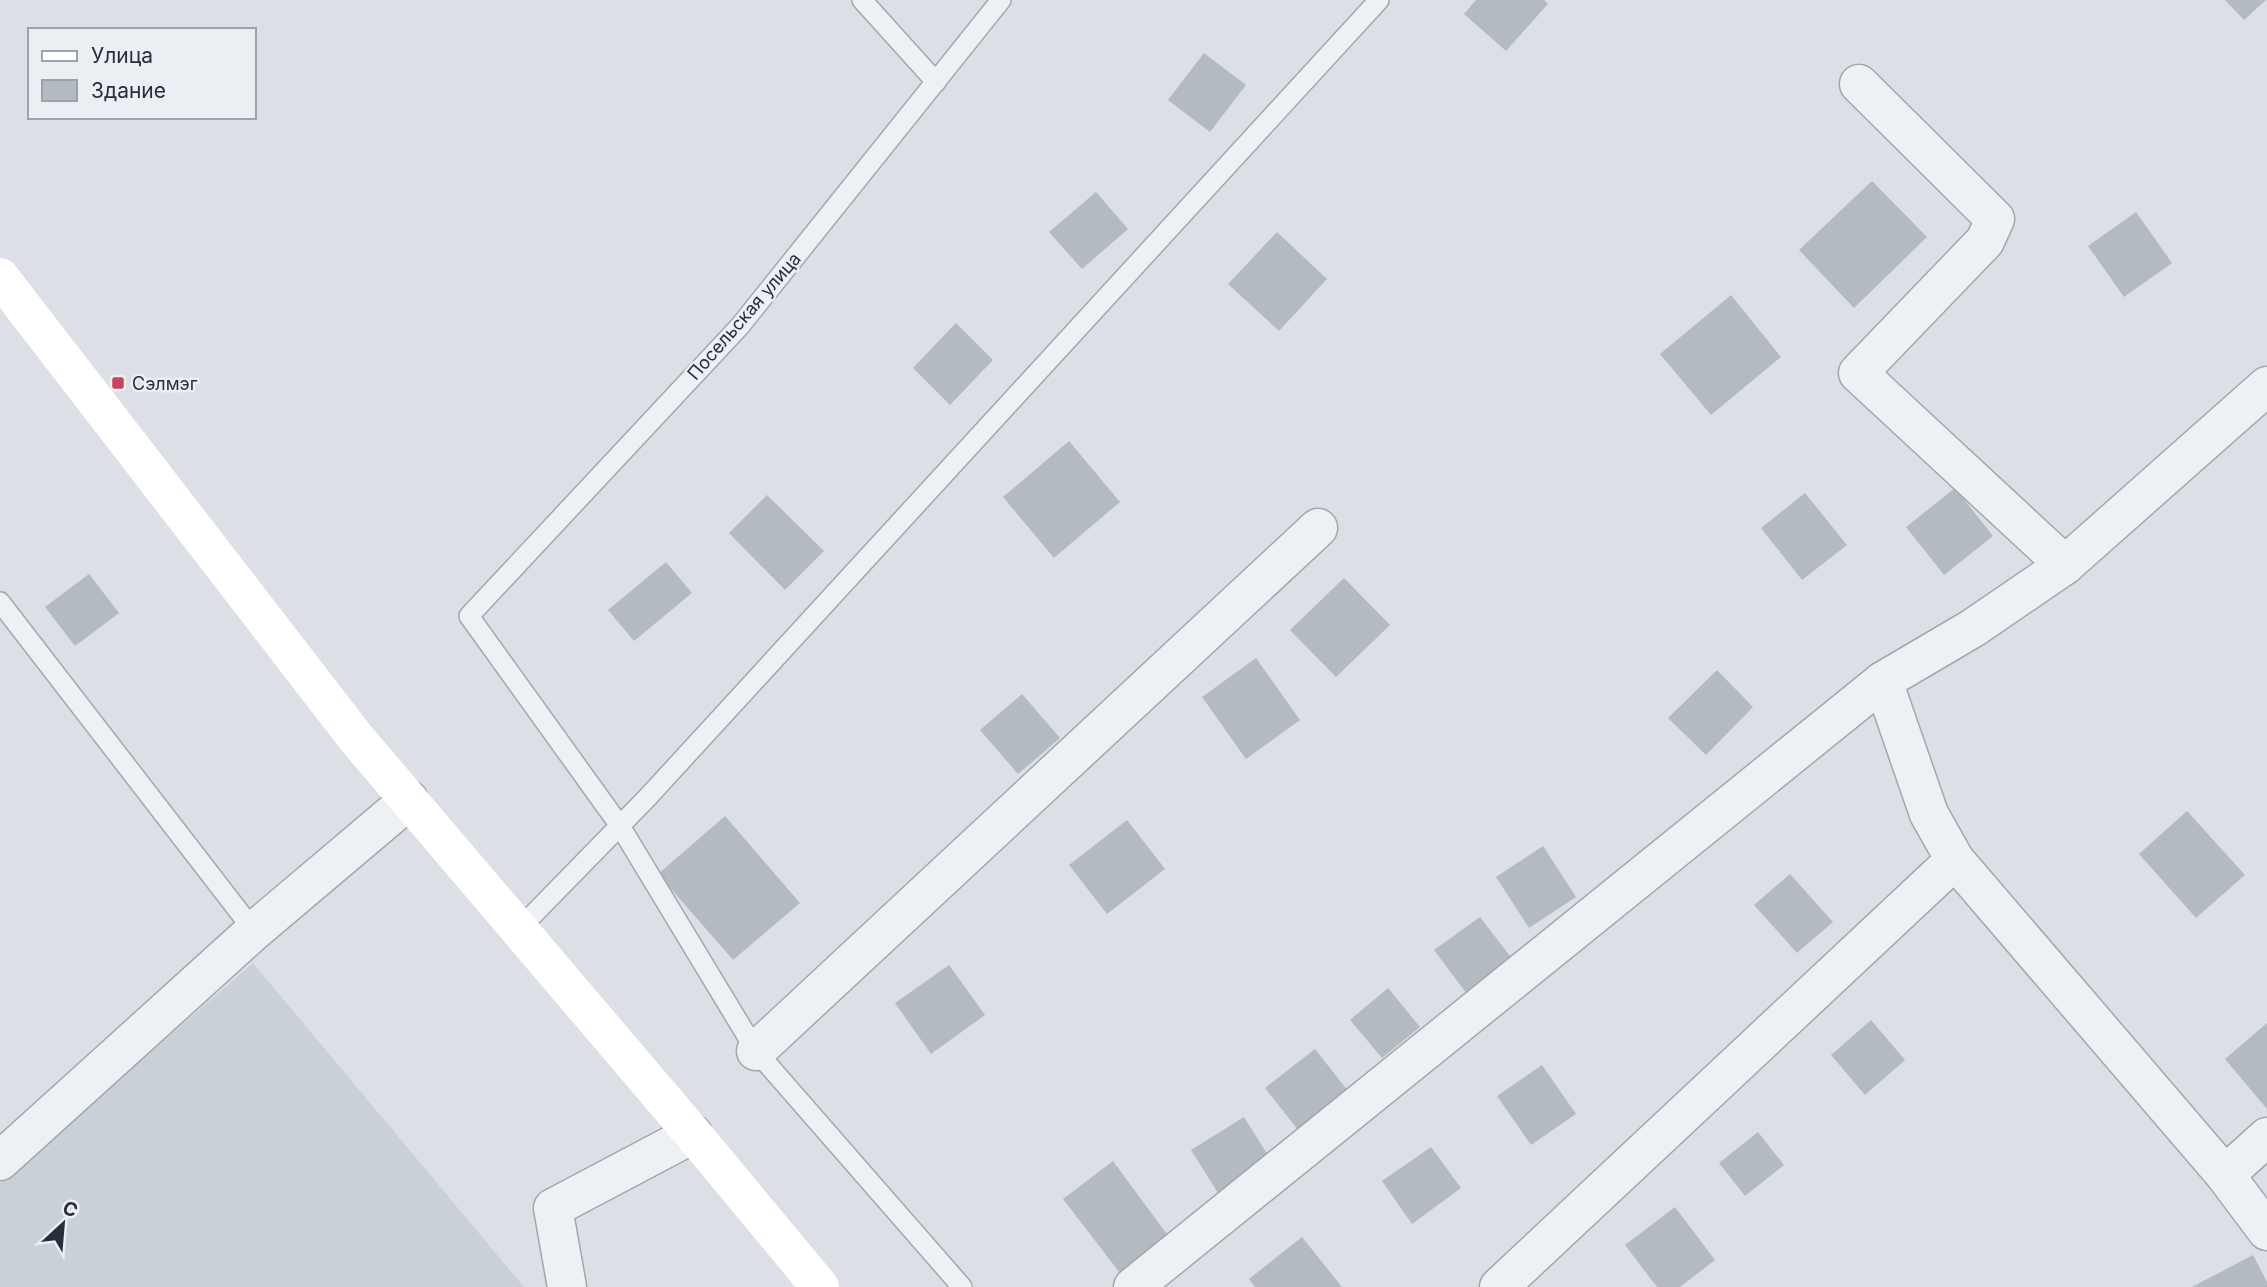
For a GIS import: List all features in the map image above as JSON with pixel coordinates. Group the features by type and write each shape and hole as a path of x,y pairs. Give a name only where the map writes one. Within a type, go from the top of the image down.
{"main road":[{"path":"0,277 356,738 820,1287"}],"street":[{"path":"1859,84 1996,219 1985,241 1858,373 2065,565"},
{"path":"1133,1287 1883,681 1973,628 2065,565 2267,386"},
{"path":"756,1051 1318,528"},
{"path":"1883,681 1929,814 1955,860 2225,1175 2267,1231"},
{"path":"0,1161 254,931 409,800"},
{"path":"1499,1287 1955,860"},
{"path":"567,1287 553,1208 693,1134"},
{"path":"2225,1175 2267,1137"}],"lane":[{"path":"862,0 936,82"},
{"name":"Посельская улица","path":"620,826 469,616 740,326 1001,0"},
{"path":"518,930 620,826 1379,0"},
{"path":"0,602 254,931"},
{"path":"620,826 756,1051 962,1287"}],"shaded area":[{"path":"253,963 524,1287 0,1287 0,1183"}],"building":[{"path":"1476,0 1544,0 1548,4 1506,51 1464,14"},
{"path":"2225,0 2266,0 2244,20"},
{"path":"1204,53 1246,85 1210,132 1168,100"},
{"path":"1872,181 1927,237 1854,308 1799,250"},
{"path":"1096,192 1128,229 1082,269 1049,232"},
{"path":"2136,212 2172,263 2124,297 2088,246"},
{"path":"1277,232 1327,279 1279,331 1228,284"},
{"path":"1731,295 1781,357 1711,415 1660,354"},
{"path":"956,323 993,360 950,405 913,368"},
{"path":"1069,441 1120,502 1054,558 1003,497"},
{"path":"1955,488 1993,536 1944,575 1906,527"},
{"path":"1805,493 1847,545 1802,580 1761,528"},
{"path":"767,495 824,551 785,590 729,533"},
{"path":"666,562 692,593 634,641 608,610"},
{"path":"89,574 119,613 75,646 45,607"},
{"path":"1344,578 1390,625 1336,677 1290,630"},
{"path":"1256,658 1300,720 1246,759 1202,697"},
{"path":"1717,670 1753,707 1706,755 1668,718"},
{"path":"1022,694 1060,738 1018,774 980,730"},
{"path":"2187,811 2245,875 2196,918 2139,854"},
{"path":"725,816 800,903 733,960 658,874"},
{"path":"1127,820 1165,869 1107,914 1069,865"},
{"path":"1543,846 1576,897 1529,928 1496,877"},
{"path":"1790,874 1833,922 1797,953 1754,905"},
{"path":"1480,917 1513,960 1467,994 1434,950"},
{"path":"949,965 985,1015 931,1054 895,1003"},
{"path":"1388,988 1420,1027 1382,1058 1350,1020"},
{"path":"1871,1020 1905,1060 1865,1095 1831,1055"},
{"path":"2267,1023 2267,1109 2225,1059"},
{"path":"1315,1049 1352,1096 1302,1135 1265,1088"},
{"path":"1542,1065 1576,1114 1531,1145 1497,1096"},
{"path":"1244,1117 1271,1160 1218,1193 1191,1150"},
{"path":"1758,1132 1784,1165 1745,1196 1719,1163"},
{"path":"1431,1147 1461,1188 1412,1224 1382,1181"},
{"path":"1113,1161 1169,1237 1120,1273 1063,1199"},
{"path":"1675,1207 1715,1260 1680,1287 1657,1287 1625,1245"},
{"path":"1302,1237 1342,1287 1255,1287 1249,1279"},
{"path":"2253,1255 2267,1287 2192,1287"}],"place":[{"name":"Сэлмэг","path":"118,383"}]}
